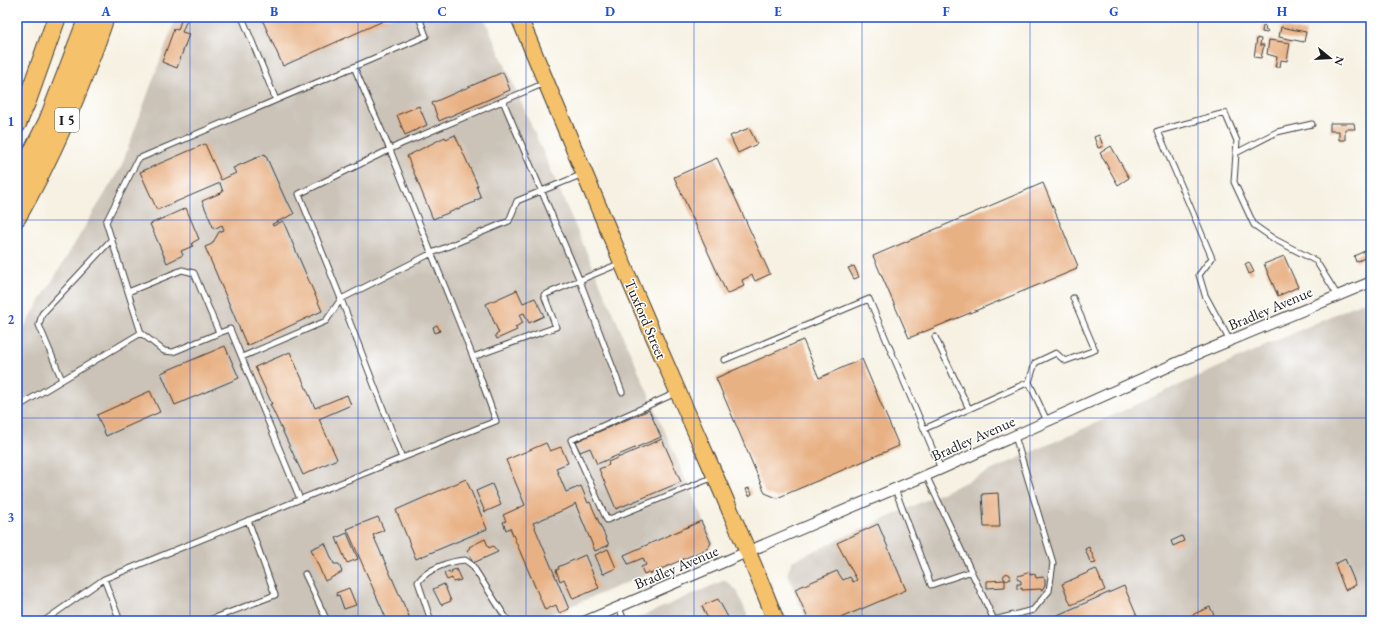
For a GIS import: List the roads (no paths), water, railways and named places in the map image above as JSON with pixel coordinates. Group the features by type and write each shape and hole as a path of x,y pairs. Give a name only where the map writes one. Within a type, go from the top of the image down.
{"highway":[{"path":"17,124 57,17"},
{"path":"17,164 58,70 78,17"},
{"path":"17,183 48,121 88,17"},
{"name":"I 5","path":"17,217 63,130 86,75 105,17"}],"main road":[{"name":"Tuxford Street","path":"519,17 678,393 714,476 750,552 776,621"}],"street":[{"name":"Bradley Avenue","path":"586,621 941,469 1230,341 1371,282"}],"lane":[{"path":"242,17 276,100"},
{"path":"300,499 230,329 173,352 164,352 141,333 106,222 138,159 426,36 419,17"},
{"path":"44,621 104,579 496,421 432,253 354,67"},
{"path":"402,458 299,194 390,150 546,82"},
{"path":"503,101 580,281 622,392"},
{"path":"1230,341 1205,295 1199,275 1212,258 1158,131 1225,114 1237,141 1234,182 1254,225 1274,239 1316,261 1338,296"},
{"path":"1236,153 1277,132 1312,124"},
{"path":"242,357 326,321 341,299 432,253 509,221 517,201 584,173"},
{"path":"62,380 39,325 42,314 112,240"},
{"path":"473,358 556,327 544,295 622,263"},
{"path":"128,292 182,270 194,273 220,333"},
{"path":"1047,421 1029,382 1035,363 1056,353 1065,362 1095,350 1073,298"},
{"path":"724,360 869,299 941,469"},
{"path":"17,407 141,333"},
{"path":"935,337 969,409"},
{"path":"924,429 1029,382"},
{"path":"678,393 571,440 607,520 714,476"},
{"path":"926,475 994,620 1033,610 1049,591 1053,563 1015,436"},
{"path":"895,489 931,585 972,571"},
{"path":"207,621 275,595 248,520"},
{"path":"431,621 418,582 422,576 453,561 465,560 472,565 508,621"},
{"path":"306,574 327,621"},
{"path":"104,579 120,621"},
{"path":"619,607 624,621"}]}
